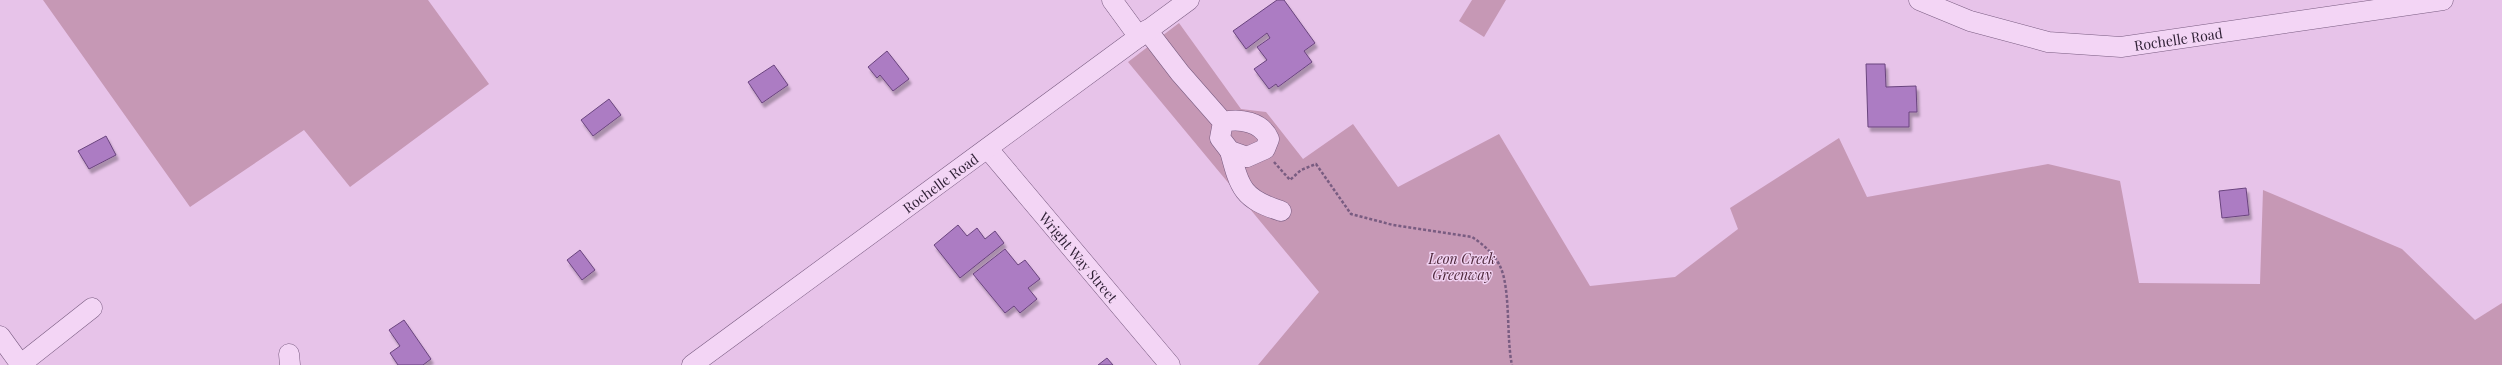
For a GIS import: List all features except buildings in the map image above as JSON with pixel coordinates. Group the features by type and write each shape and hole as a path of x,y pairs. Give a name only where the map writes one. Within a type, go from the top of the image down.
{"street":[{"path":"1112,0 1223,122"},
{"name":"Rochelle Road","path":"692,365 1189,0"},
{"name":"Rochelle Road","path":"1919,0 1970,21 2048,42 2121,47 2443,0"},
{"path":"1223,122 1234,119 1249,122 1265,130 1269,139 1265,149 1246,158 1230,152"},
{"path":"1223,122 1220,138 1230,152 1238,184 1248,195 1267,206 1282,211"},
{"name":"Wright Way Street","path":"988,149 1170,365"},
{"path":"0,336 21,365 92,308"}],"path":[{"path":"1290,180 1302,170 1316,164 1351,214 1393,225 1472,237 1483,244 1500,267 1505,288 1512,365"}],"green space":[{"path":"43,0 428,0 489,84 350,187 304,130 190,207"},
{"path":"1472,0 1506,0 1484,37 1459,21"},
{"name":"Leon Creek Greenway","path":"1179,23 1241,109 1266,112 1303,159 1353,124 1398,187 1499,134 1590,286 1675,277 1738,229 1730,208 1839,138 1867,197 2048,164 2120,181 2139,283 2260,284 2263,190 2402,249 2475,320 2502,303 2502,365 1258,365 1319,292 1128,62"}]}
